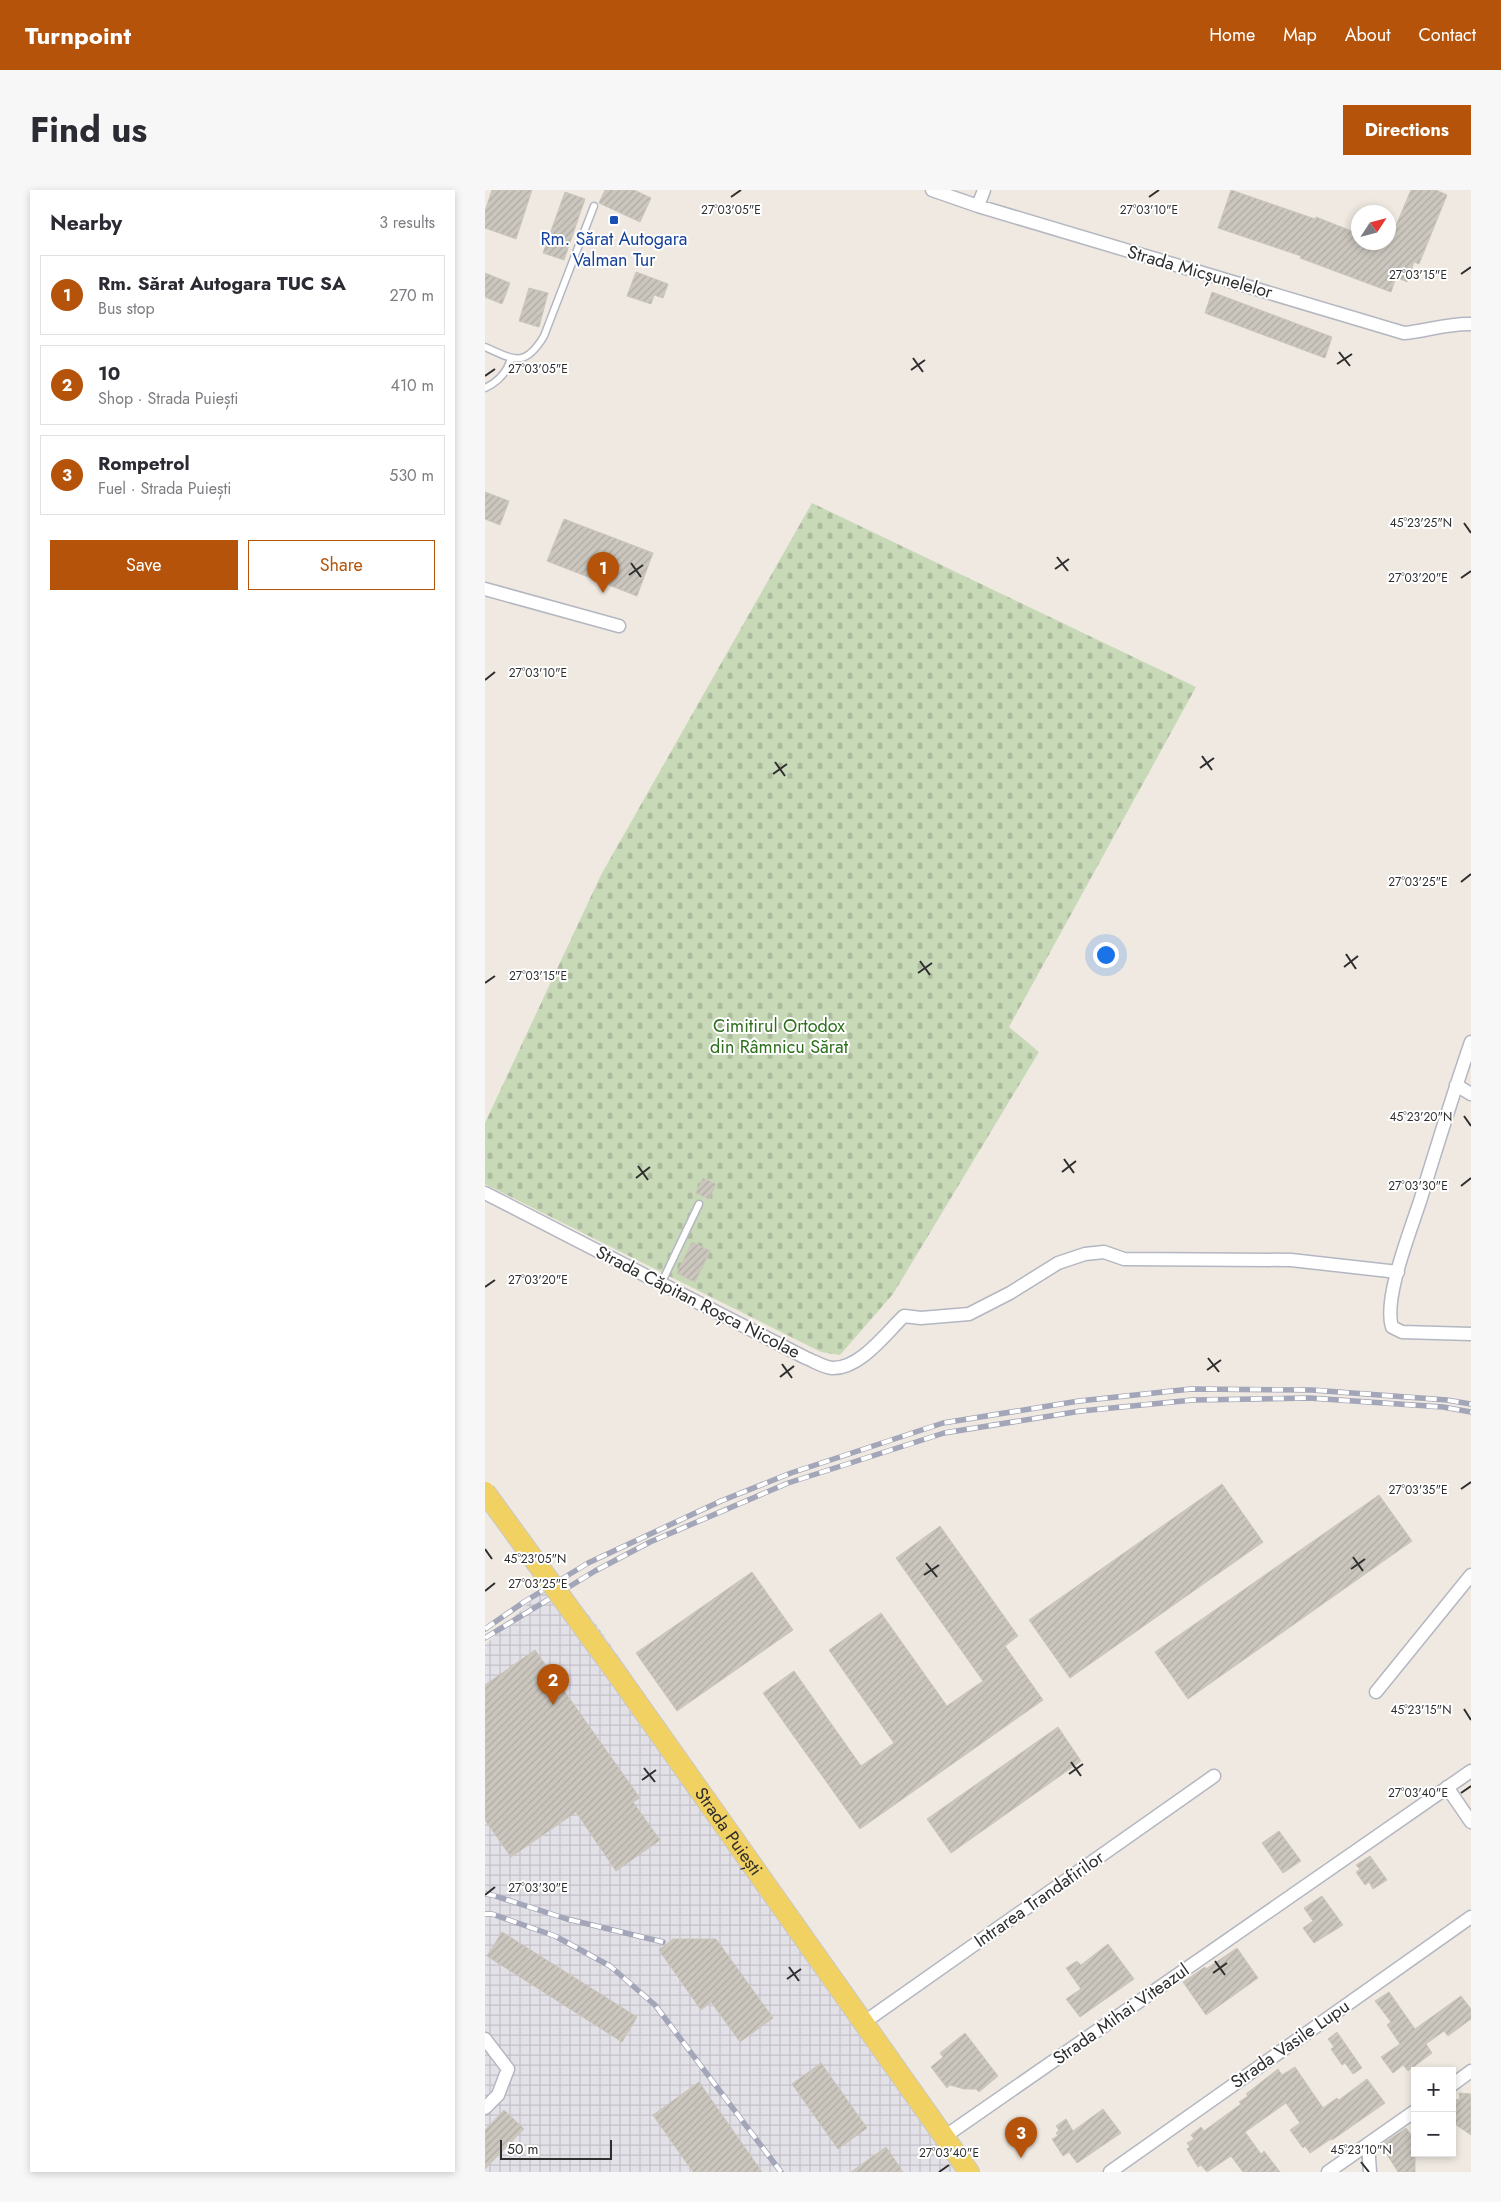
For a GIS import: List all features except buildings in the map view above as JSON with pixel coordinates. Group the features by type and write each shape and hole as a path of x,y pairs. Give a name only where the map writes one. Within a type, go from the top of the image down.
{"main road":[{"name":"Strada Puiești","path":"485,1492 620,1678 969,2172"}],"street":[{"name":"Strada Micșunelelor","path":"932,190 978,206 1404,332 1429,331 1453,324 1471,324"},
{"path":"978,206 984,190"},
{"path":"485,589 619,626"},
{"path":"1471,1042 1398,1272 1389,1318 1392,1327 1402,1332 1471,1334"},
{"path":"1456,1085 1471,1094"},
{"name":"Strada Căpitan Roșca Nicolae","path":"485,1193 806,1358 831,1368 850,1364 904,1316 921,1318 969,1314 1010,1293 1058,1263 1085,1254 1104,1252 1124,1258 1291,1260 1398,1272"},
{"path":"1376,1692 1471,1575"},
{"name":"Strada Mihai Viteazul","path":"944,2137 1471,1770"},
{"name":"Intrarea Trandafirilor","path":"863,2023 1215,1776"},
{"path":"1447,1787 1471,1822"},
{"name":"Strada Vasile Lupu","path":"1110,2172 1471,1917"},
{"path":"485,2039 508,2069 498,2095 485,2108"},
{"path":"1456,2081 1471,2071"},
{"path":"1328,2172 1414,2112"},
{"path":"1367,2144 1370,2172"}],"lane":[{"path":"485,347 511,358 527,358 536,350 544,336 594,206"},
{"path":"485,388 500,380 509,368 511,358"},
{"path":"661,1284 699,1204"}],"shaded area":[{"path":"556,1576 596,1624 977,2172 485,2172 485,1645"}],"green space":[{"name":"Cimitirul Ortodox din Râmnicu Sărat","path":"812,503 1196,687 1009,1027 1039,1052 893,1294 840,1355 821,1352 485,1184 485,1123 601,875"}],"railway":[{"path":"485,1629 524,1602 588,1563 721,1501 791,1473 943,1423 1079,1401 1191,1389 1312,1390 1447,1400 1471,1404"},
{"path":"485,1638 595,1571 650,1542 788,1483 944,1433 1081,1411 1193,1400 1309,1398 1443,1407 1471,1412"},
{"path":"485,1894 567,1919 663,1942"},
{"path":"485,1914 492,1914 555,1936 610,1966 655,2005 781,2172"}],"place":[{"name":"Rm. Sărat Autogara Valman Tur","path":"614,220"},
{"name":"Rm. Sărat Autogara TUC SA","path":"603,593"},
{"name":"10","path":"553,1705"},
{"name":"Rompetrol","path":"1021,2158"}]}
